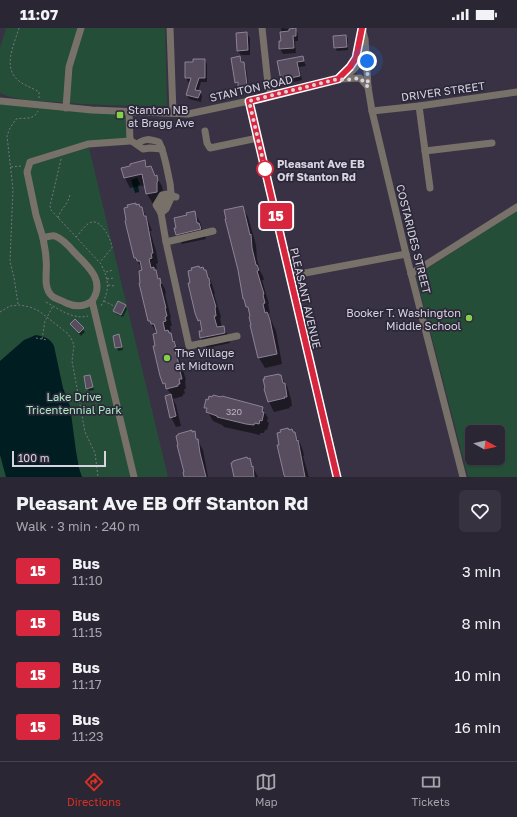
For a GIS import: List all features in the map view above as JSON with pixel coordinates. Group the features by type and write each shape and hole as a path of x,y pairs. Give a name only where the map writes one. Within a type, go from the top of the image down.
{"street":[{"path":"66,108 69,67 81,28"},
{"path":"170,28 173,113"},
{"path":"262,28 271,95"},
{"path":"338,79 350,67 356,58 365,28"},
{"name":"COSTARIDES STREET","path":"365,28 368,87 372,111 406,254 463,477"},
{"name":"STANTON ROAD","path":"2,101 66,108 188,114 249,101 338,79 351,73 358,66 362,59 366,44"},
{"name":"STANTON ROAD","path":"338,79 346,80 360,78 368,87"},
{"name":"DRIVER STREET","path":"372,111 517,92"},
{"name":"PLEASANT AVENUE","path":"249,101 337,477"},
{"path":"419,106 430,188"},
{"path":"129,112 134,142"},
{"path":"205,132 207,143 210,148 258,138"},
{"path":"43,238 55,236 64,241 95,274 97,286 96,295 92,301 86,305 80,306 70,304 52,296 48,291 46,283 47,261 43,238 36,215 27,172 30,162 88,144 134,142 142,140 159,142 162,149 172,195 166,209 161,213"},
{"path":"425,151 492,143"},
{"path":"172,195 162,195 156,206 161,213 189,346 237,336"},
{"path":"411,274 517,207"},
{"path":"166,242 213,231"},
{"path":"289,276 406,254"},
{"path":"92,301 134,477"}],"path":[{"path":"19,28 11,56 10,69 20,82 39,92 39,101"},
{"path":"18,305 10,262 13,189 7,136 16,119 31,118 36,115 38,110"},
{"path":"46,302 73,316 81,318 95,313 98,310 104,301 108,285 105,272 99,262 51,210 50,206 59,163 64,157"},
{"path":"10,168 21,166"},
{"path":"57,218 59,212 69,202 70,194"},
{"path":"75,237 88,224 93,222 97,222 102,227 112,243 112,248 99,262"},
{"path":"105,272 113,270"},
{"path":"107,279 114,278"},
{"path":"108,285 115,286"},
{"path":"104,301 116,307"},
{"path":"0,312 10,306 18,305 30,307 47,317 71,338 74,345 72,361 85,432 96,453 98,477"},
{"path":"42,339 47,317 53,306"},
{"path":"36,338 47,340"}],"green space":[{"path":"6,28 165,28 167,106 36,101 14,98 0,93 0,48"},
{"name":"Lake Drive Tricentennial Park","path":"0,101 129,112 130,141 88,144 168,477 0,477"},
{"name":"Booker T. Washington Middle School","path":"517,210 517,477 468,477 416,276"}],"shaded area":[{"path":"137,178 140,184 138,185 139,192 135,193 131,180"},
{"path":"36,335 47,338 54,346 63,388 70,406 76,451 82,477 6,477 0,455 0,361 24,340"}],"building":[{"path":"296,28 296,36 293,36 294,48 279,49 279,41 281,41 280,32 289,31 289,29"},
{"path":"247,32 248,50 237,51 236,33"},
{"path":"346,35 347,47 334,48 333,36"},
{"path":"240,56 241,62 244,62 247,85 238,87 238,82 235,83 231,58"},
{"path":"303,56 304,61 297,62 300,76 281,80 277,61"},
{"path":"193,59 205,59 205,78 199,78 195,90 201,91 198,98 186,95 191,78 185,78 185,62 193,62"},
{"path":"145,160 146,167 151,166 155,176 157,175 157,192 146,194 142,174 124,178 121,168"},
{"path":"136,203 136,205 139,204 140,207 142,207 144,216 146,216 153,253 151,254 152,258 149,259 151,268 154,267 158,279 160,278 166,308 166,321 163,322 165,331 168,330 169,333 171,333 176,347 174,347 181,371 182,379 179,379 180,384 178,384 178,386 166,389 165,383 163,384 160,376 153,346 155,346 153,334 157,333 154,324 151,324 150,321 148,321 139,283 139,271 142,270 140,261 137,261 136,258 134,258 125,221 124,208 128,207 127,205"},
{"path":"243,206 250,235 251,234 252,248 256,265 259,270 257,271 264,294 265,303 263,304 265,313 267,312 270,320 277,354 258,358 250,325 248,307 246,307 243,299 224,210"},
{"path":"195,211 197,223 199,223 201,229 176,235 174,218 187,215 186,213"},
{"name":"The Village at Midtown","path":"199,266 200,268 203,267 204,270 206,270 209,278 209,284 216,307 216,316 214,316 217,327 224,326 225,333 200,338 199,331 202,331 200,320 198,321 195,313 188,283 190,283 188,271 192,270 191,268"},
{"path":"118,301 126,305 121,315 113,311"},
{"path":"75,319 84,328 79,333 70,324"},
{"path":"119,334 122,347 115,348 113,336"},
{"name":"The Village at Midtown","path":"279,374 281,375 283,383 285,383 287,397 268,402 263,379 265,379 264,377"},
{"path":"90,375 93,387 86,389 84,376"},
{"name":"The Village at Midtown","path":"171,394 176,416 170,418 165,396"},
{"name":"The Village at Midtown","path":"213,395 263,407 262,412 264,412 262,421 260,420 259,424 255,423 254,425 246,424 217,417 206,412 207,408 204,408 206,399 208,400 209,396 212,397"},
{"path":"288,428 289,430 292,429 293,432 295,432 297,441 298,440 305,477 285,477 284,475 277,445 279,445 277,433 281,432 280,430"},
{"path":"192,430 192,432 195,431 196,439 198,439 206,477 184,477 176,436"},
{"path":"247,457 248,459 250,458 252,467 253,466 254,477 234,477 231,463"}],"bus line":[{"name":"15","path":"337,477 314,384 249,101 338,79 350,67 356,58 359,50 362,28"}],"place":[{"name":"Stanton NB at Bragg Ave","path":"120,115"},
{"name":"Pleasant Ave EB Off Stanton Rd","path":"265,169"},
{"name":"Booker T. Washington Middle School","path":"469,318"},
{"name":"The Village at Midtown","path":"167,358"}],"route":[{"path":"265,169 249,101 338,79 346,80 360,78 368,87 367,61"}]}
